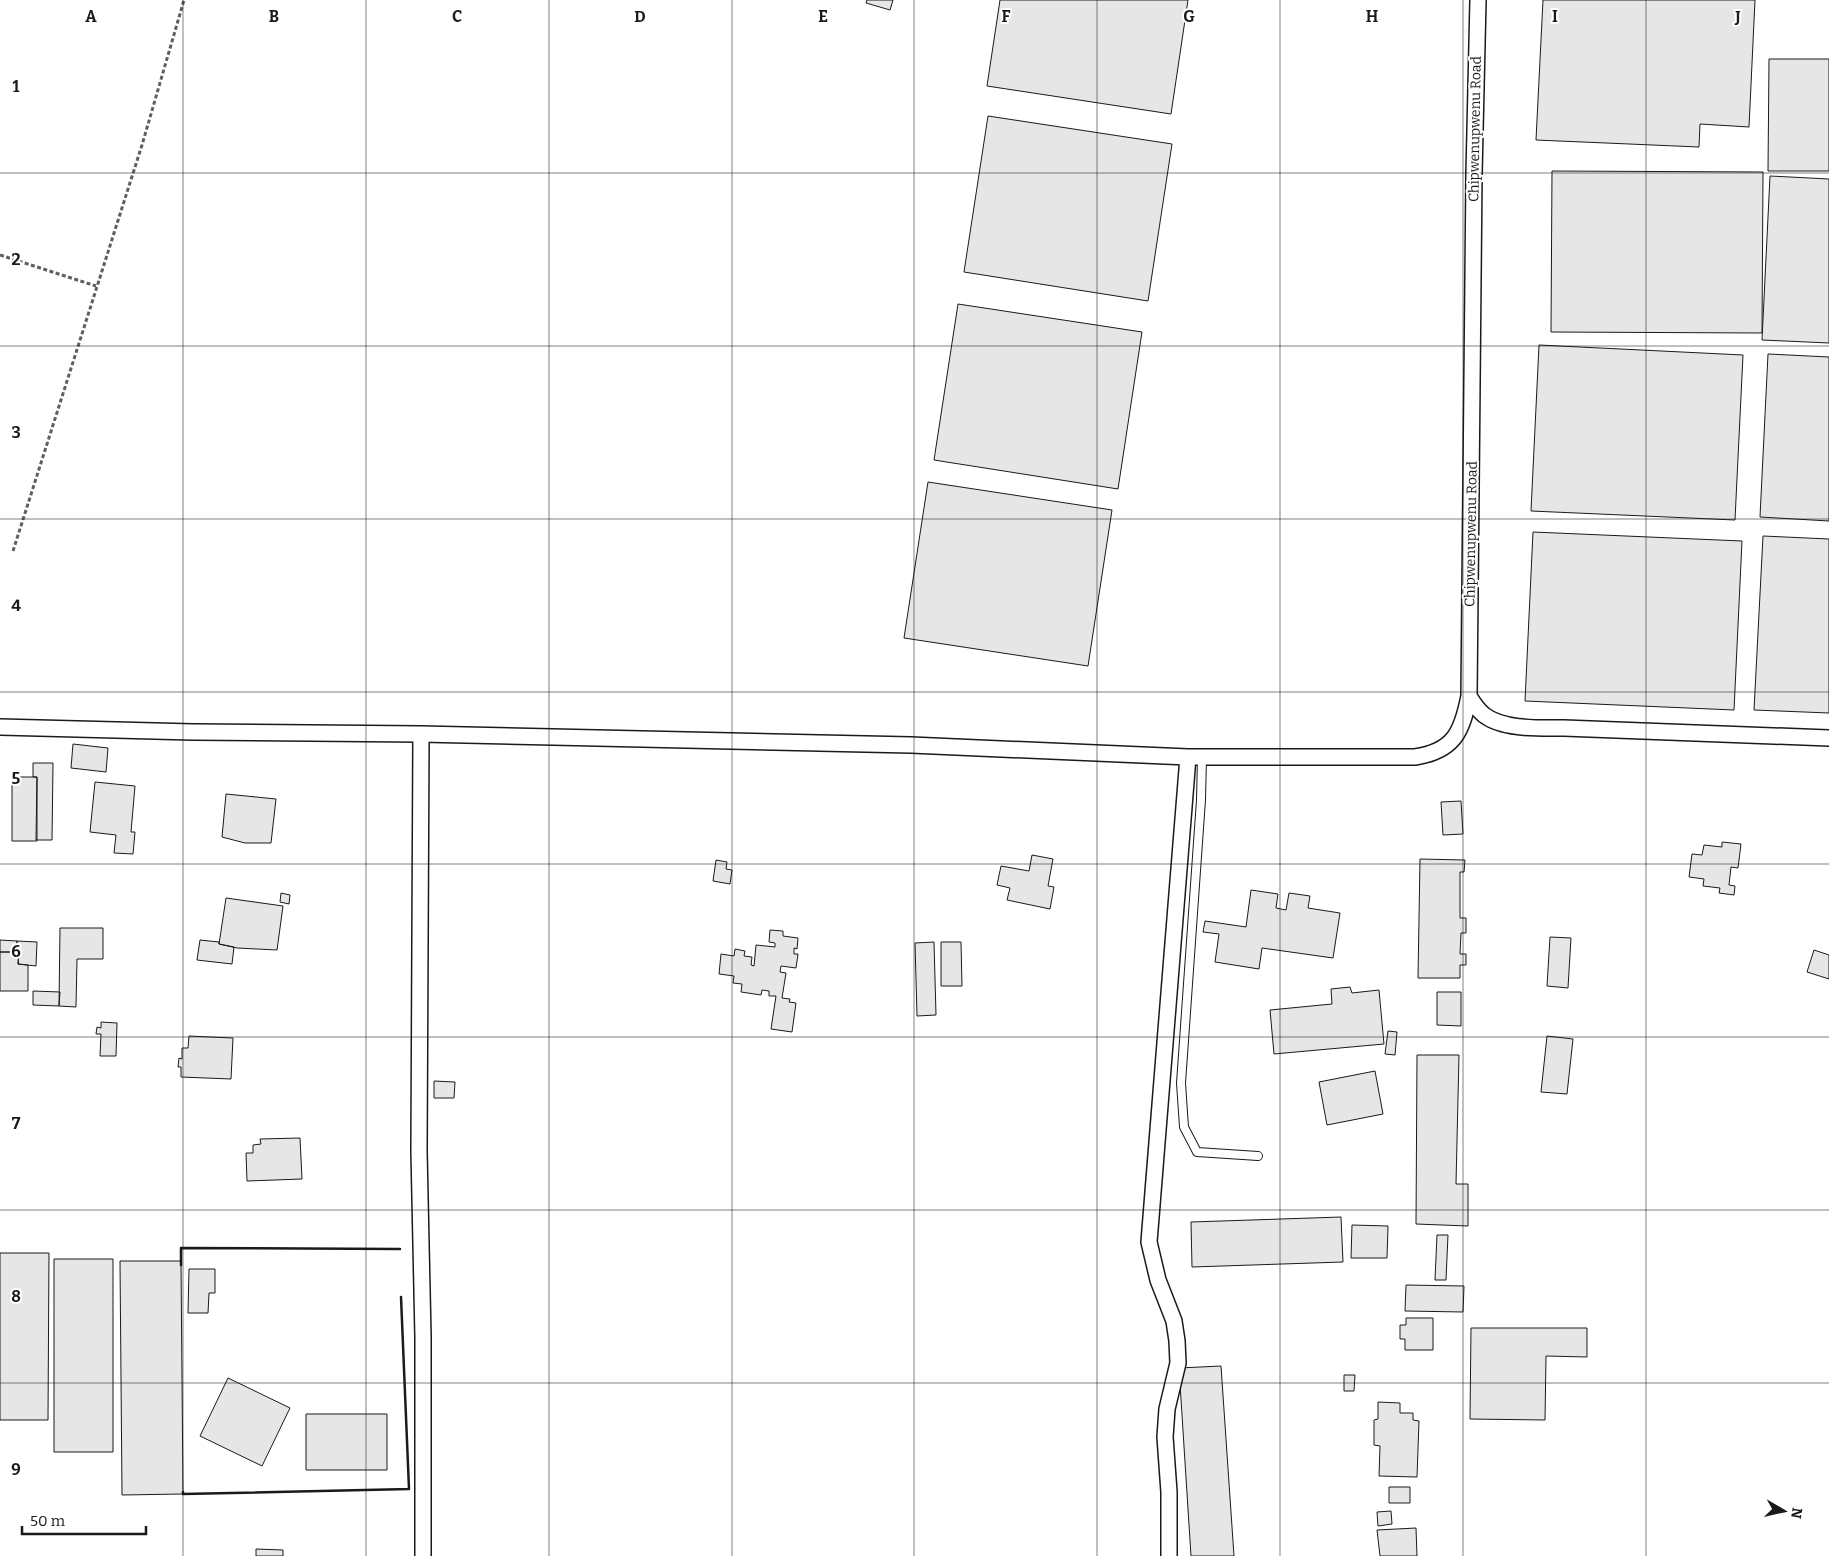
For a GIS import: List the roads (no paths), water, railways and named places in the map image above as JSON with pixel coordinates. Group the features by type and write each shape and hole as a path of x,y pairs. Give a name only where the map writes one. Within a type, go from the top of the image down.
{"street":[{"name":"Chipwenupwenu Road","path":"0,727 911,744 1195,757 1415,757 1431,754 1448,744 1459,731 1466,714 1469,696 1478,0"},
{"path":"1469,696 1484,715 1499,723 1534,728 1829,738"},
{"path":"422,734 419,1151 423,1337 423,1556"},
{"path":"1169,1556 1169,1492 1165,1437 1167,1409 1178,1363 1177,1340 1174,1321 1158,1280 1150,1242 1195,757"}],"lane":[{"path":"1195,757 1201,800 1181,1083 1184,1127 1197,1152 1258,1156"}]}
